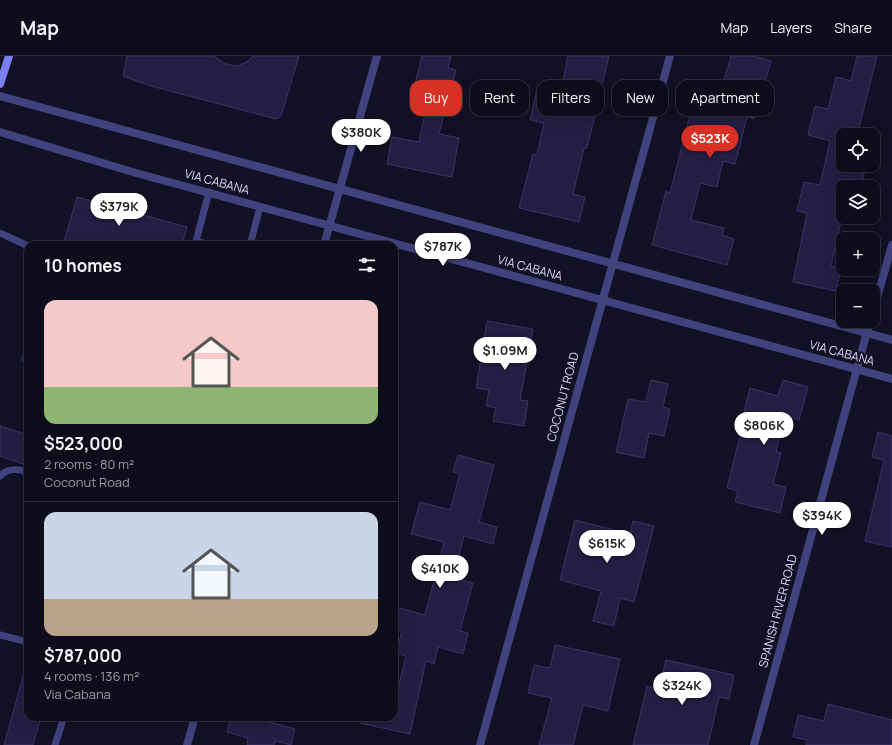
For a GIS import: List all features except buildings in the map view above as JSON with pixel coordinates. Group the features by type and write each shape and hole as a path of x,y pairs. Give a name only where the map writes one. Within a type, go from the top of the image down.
{"main road":[{"path":"0,84 9,56"}],"street":[{"path":"325,241 376,56"},
{"name":"COCONUT ROAD","path":"480,745 670,56"},
{"path":"0,96 892,340"},
{"name":"VIA CABANA","path":"0,132 136,173 385,241"},
{"name":"VIA CABANA","path":"398,244 892,379"},
{"path":"880,287 892,245"},
{"name":"SPANISH RIVER ROAD","path":"754,745 868,328"},
{"path":"187,745 194,721"}],"lane":[{"path":"197,241 209,192"},
{"path":"251,241 260,207"},
{"path":"0,233 24,244"},
{"path":"0,476 3,472 19,469 24,471"},
{"path":"0,635 24,641"},
{"path":"55,745 63,721"}],"water":[{"path":"24,349 24,362 20,361"}]}
